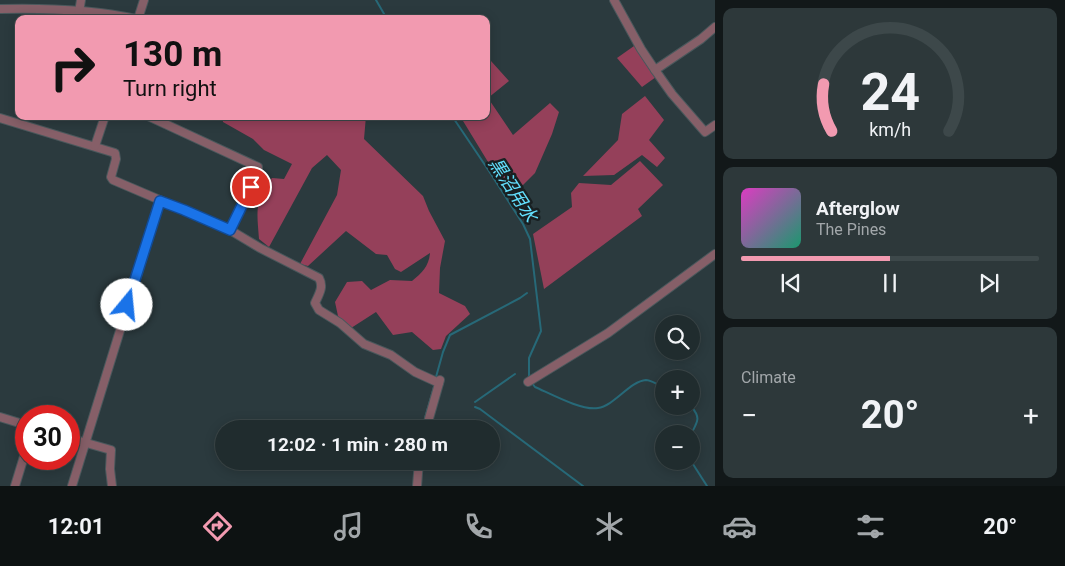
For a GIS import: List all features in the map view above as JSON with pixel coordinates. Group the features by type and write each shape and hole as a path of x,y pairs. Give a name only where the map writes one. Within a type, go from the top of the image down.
{"street":[{"path":"79,12 81,0"},
{"path":"138,15 144,0"},
{"path":"617,1 642,49 672,94 705,132 715,125"},
{"path":"0,9 34,8 118,15"},
{"path":"655,70 701,39 715,27"},
{"path":"0,118 115,153 116,159 111,177 113,180 230,230 260,248 319,278 322,288 315,303 318,310 340,323 364,344 391,355 415,372 440,381 429,420"},
{"path":"94,146 104,120"},
{"path":"157,120 258,167 258,172 230,230"},
{"path":"72,486 160,201"},
{"path":"528,382 608,333 715,254"},
{"path":"0,417 15,422"},
{"path":"80,441 111,450 110,469 112,486"},
{"path":"15,486 20,470"},
{"path":"417,486 418,470"}],"shaded area":[{"path":"634,46 656,77 642,87 617,58"},
{"path":"490,49 491,61 509,81 490,96"},
{"path":"645,96 664,120 649,140 665,158 657,167 642,155 614,175 583,176 618,140 622,114"},
{"path":"490,101 513,135 550,103 559,112 552,134 535,173 510,198 462,120 490,120"},
{"path":"223,120 366,120 364,139 423,196 445,241 440,268 439,293 465,306 470,314 446,336 441,349 433,350 412,332 393,335 376,312 348,330 338,316 335,302 347,282 362,281 371,290 390,280 412,281 424,269 430,253 401,272 395,269 387,255 376,254 346,231 308,266 300,264 337,195 341,170 327,155 312,168 269,247 259,239 257,214 259,200 272,178 284,179 292,164 264,150 253,139 223,122"},
{"path":"640,161 663,185 638,209 642,216 544,289 533,234 572,207 571,193 579,183 611,185"}],"waterway":[{"name":"黒沼用水","path":"376,0 385,15"},
{"name":"黒沼用水","path":"455,120 523,224 530,239 541,331 529,358 529,377"},
{"path":"436,377 450,335 527,293"},
{"path":"475,402 515,374"},
{"path":"532,383 535,387 566,401 591,408 598,408 610,403 640,381 646,380 655,383"},
{"path":"425,418 434,387"},
{"path":"475,407 583,486"},
{"path":"695,425 696,415"},
{"path":"697,470 707,486"}],"route":[{"path":"127,305 160,201 230,230 251,187"}]}
